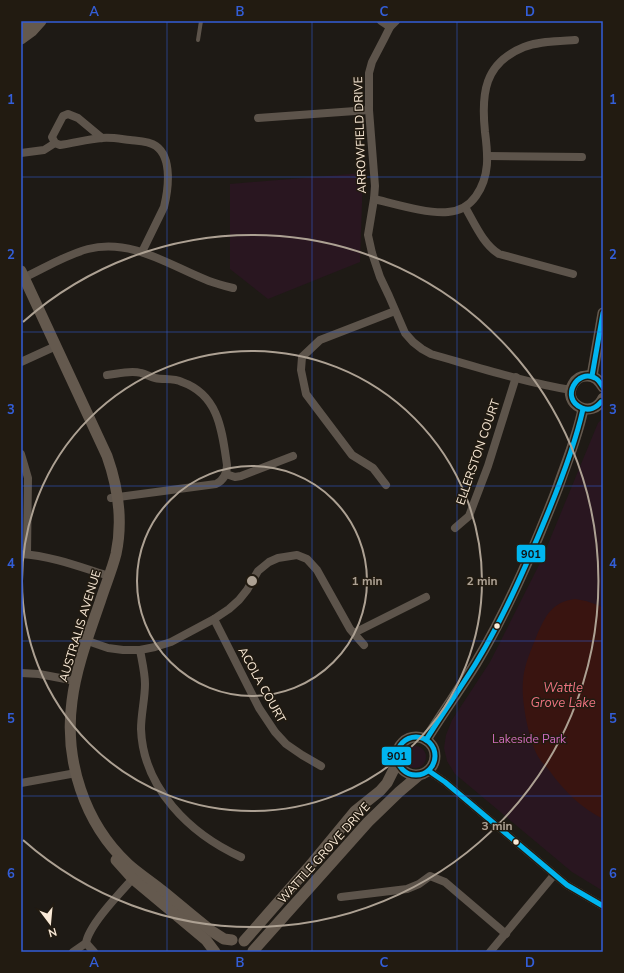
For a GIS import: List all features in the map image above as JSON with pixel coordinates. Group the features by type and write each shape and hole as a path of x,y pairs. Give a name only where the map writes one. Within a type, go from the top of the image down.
{"street":[{"path":"21,29 28,21"},
{"path":"21,38 32,31 41,21"},
{"path":"381,21 393,24"},
{"name":"ARROWFIELD DRIVE","path":"393,24 372,62 369,73 369,110 374,167 374,199 368,235 380,277 405,333 413,342 431,354 571,390"},
{"path":"374,199 437,213 449,212 465,207 472,201 483,183 487,169 488,156 483,101 487,82 496,66 509,54 525,47 575,40"},
{"path":"258,118 369,110"},
{"path":"55,143 53,140 53,135 62,118 66,114 71,114 78,118 102,138"},
{"path":"55,143 60,145 102,138 111,138 149,143 156,146 164,157 167,167 168,182 166,200 164,208 142,252"},
{"path":"21,153 44,150 55,143"},
{"path":"488,156 582,157"},
{"path":"465,207 492,250 499,254 573,274"},
{"path":"22,278 68,256 92,248 118,247 142,252 211,282 233,288"},
{"name":"AUSTRALIS AVENUE","path":"22,278 101,460 114,498 106,575 66,697 64,744 78,800 90,825 108,851 206,940 216,952"},
{"path":"386,485 373,468 352,455 306,394 301,370 302,357 320,340 395,311"},
{"path":"592,376 603,313"},
{"path":"21,362 53,348"},
{"path":"107,375 135,372 141,373 155,378 181,381 200,391 212,404 217,414 226,460 226,474 220,482 211,485 114,498"},
{"path":"603,387 600,382 592,376 587,376 578,378 575,381 570,394 574,403 583,409 599,405 603,398"},
{"name":"ELLERSTON COURT","path":"455,528 469,516 488,466 516,377"},
{"path":"426,740 476,663 522,574 560,482 583,409"},
{"path":"21,454 28,478 24,554 62,560 106,575"},
{"path":"226,474 241,476 293,456"},
{"path":"85,640 108,648 140,650 154,648 171,642 214,619 239,600 247,590 258,571 269,562 278,558 297,555 307,559 317,570 350,628 364,645"},
{"path":"354,633 426,597"},
{"name":"ACOLA COURT","path":"214,619 259,708 275,732 286,744 321,766"},
{"path":"140,650 145,684 141,728 142,746 154,780 163,794 184,819 223,849 241,857"},
{"path":"21,673 39,674 72,680"},
{"path":"415,737 426,740 431,744 435,755 435,761 429,771 418,776 411,776 400,769 397,763 397,751 403,741 415,737"},
{"name":"WATTLE GROVE DRIVE","path":"244,941 308,868 355,811 380,791 387,783 397,763"},
{"path":"429,771 445,782 554,875 572,888 603,906"},
{"path":"21,783 72,773"},
{"name":"WATTLE GROVE DRIVE","path":"254,952 368,822 418,776"},
{"path":"73,952 86,943 87,937 93,925 136,875"},
{"name":"AUSTRALIS AVENUE","path":"136,875 224,939 244,941"},
{"path":"490,952 554,875"},
{"path":"341,897 407,889 419,884 430,876 445,882 506,934"},
{"path":"216,952 223,944 232,940"},
{"path":"244,941 254,952"},
{"path":"86,943 94,952"}],"lane":[{"path":"198,40 201,21"}],"green space":[{"path":"363,173 360,262 268,299 230,269 230,184"},
{"name":"Lakeside Park","path":"603,418 603,891 572,872 455,774 447,761 444,748 446,735 452,720 490,662 541,561 598,423"},
{"path":"415,746 423,749 426,757 423,765 415,768 407,765 404,757 407,749"}],"water":[{"name":"Wattle Grove Lake","path":"575,599 603,607 603,819 573,798 540,760 535,751 529,732 523,699 525,669 537,635 544,621 555,606"}],"transit line":[{"name":"901","path":"592,376 603,313"},
{"name":"901","path":"601,402 592,408 582,408 575,403 572,398 572,391 577,380 589,376 596,379 603,387"},
{"name":"901","path":"426,740 476,663 496,628 514,591 562,476 572,449 583,409"},
{"name":"901","path":"412,737 420,737 430,742 434,749 435,756 434,763 430,770 420,775 412,775 402,770 400,767 397,760 397,752 402,742 405,740 412,737"},
{"name":"901","path":"429,771 445,782 567,885 603,906"}]}
